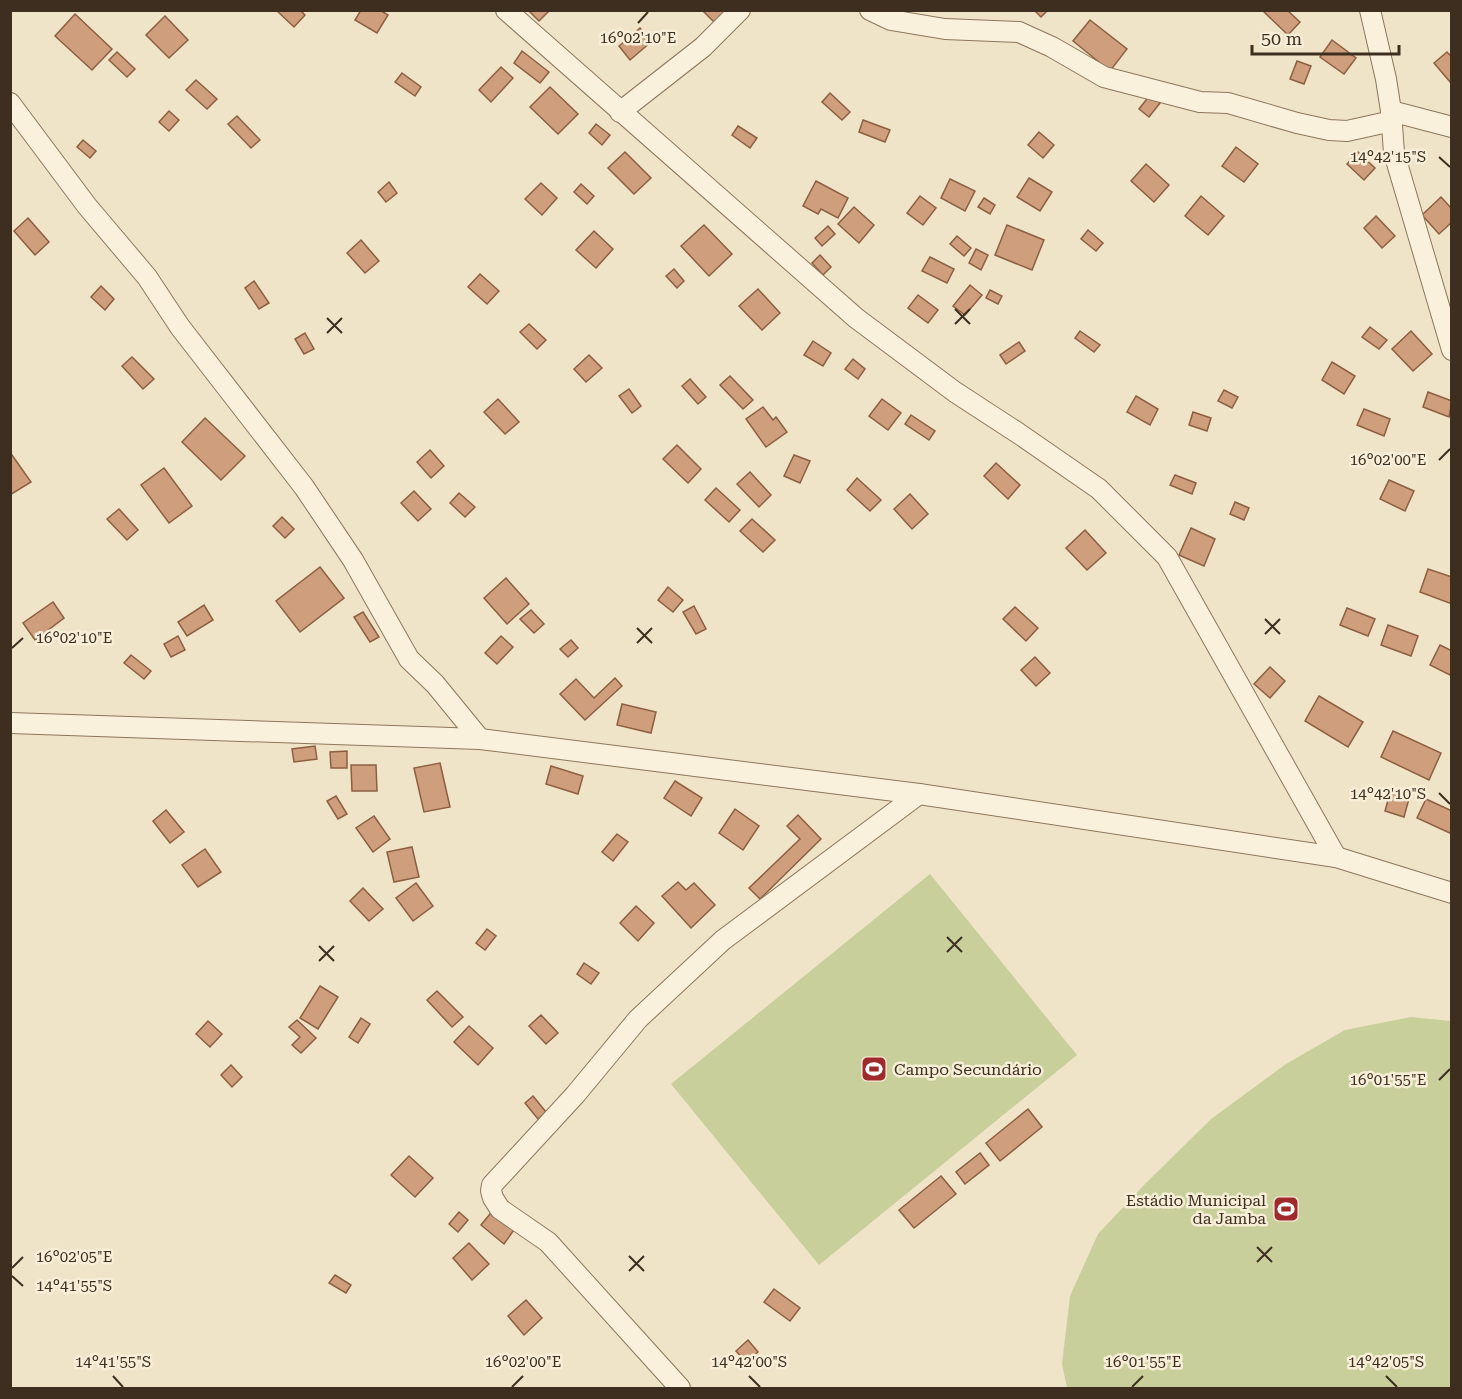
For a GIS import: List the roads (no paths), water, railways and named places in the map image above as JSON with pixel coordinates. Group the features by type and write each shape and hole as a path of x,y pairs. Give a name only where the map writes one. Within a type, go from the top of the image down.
{"street":[{"path":"506,10 856,318 955,392 1099,489 1144,533 1167,557 1336,857"},
{"path":"620,112 703,47 740,10"},
{"path":"870,10 891,20 945,29 1019,32 1052,47 1104,77 1200,102 1228,103 1329,130 1347,131 1391,116 1452,126"},
{"path":"1370,10 1386,79 1394,153 1452,350"},
{"path":"10,103 87,206 147,277 180,327 304,487 353,560 409,659 435,684 480,739"},
{"path":"10,723 480,739 920,794 1336,857 1452,893"},
{"path":"680,1389 548,1242 500,1209 493,1198 492,1185 575,1095 638,1019 723,940 920,794"}],"place":[{"name":"Campo Secundário","path":"874,1069"},
{"name":"Estádio Municipal da Jamba","path":"1286,1209"}]}
